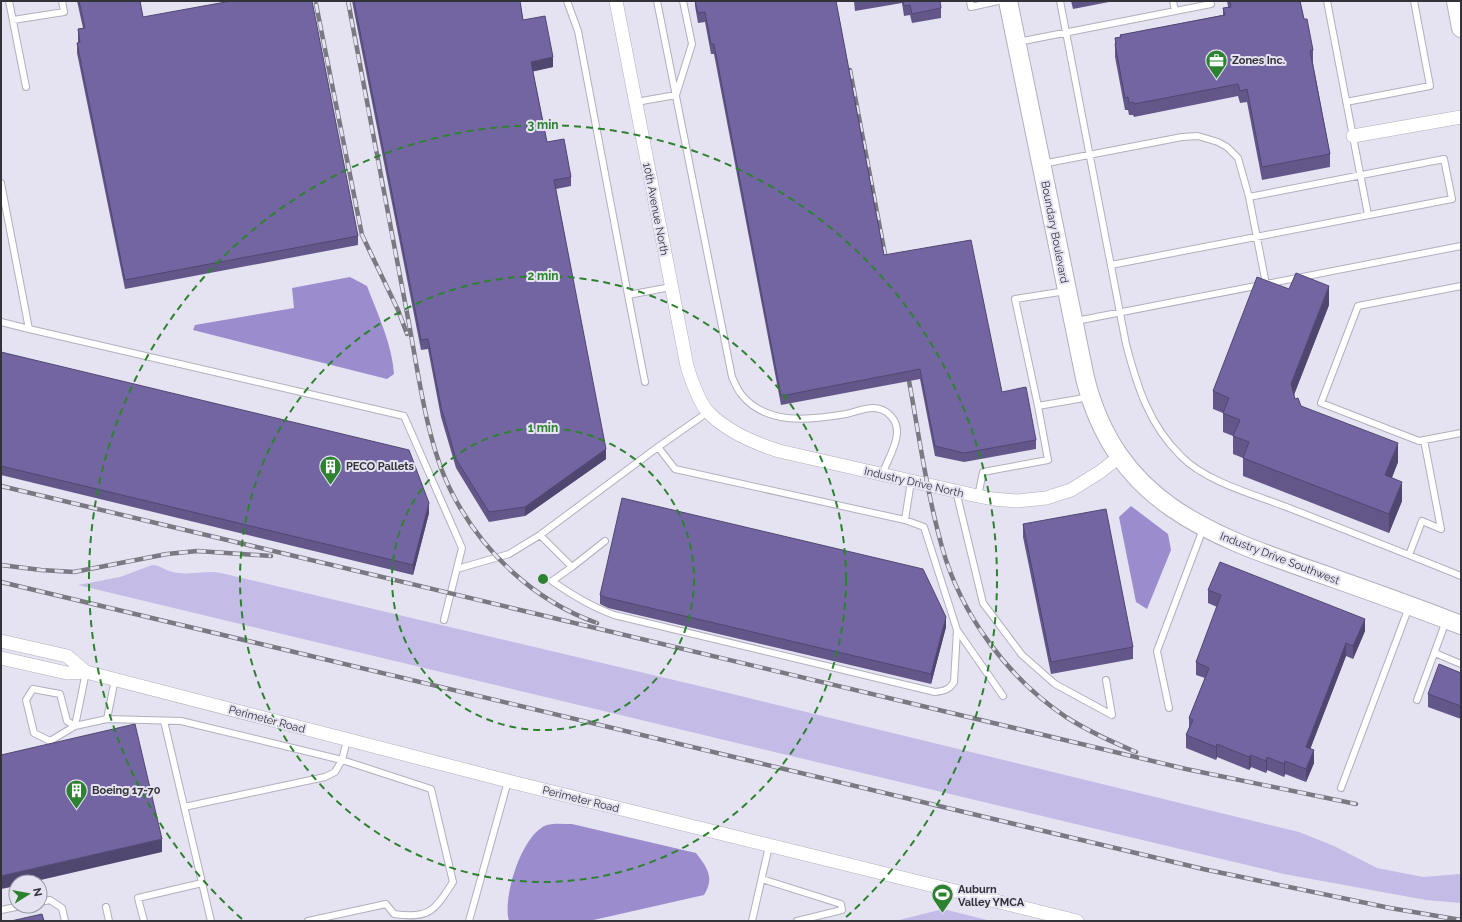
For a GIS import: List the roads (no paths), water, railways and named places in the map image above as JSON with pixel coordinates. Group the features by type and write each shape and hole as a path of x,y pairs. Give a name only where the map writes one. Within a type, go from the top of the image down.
{"street":[{"name":"10th Avenue North","path":"616,1 687,366 696,390 708,412"},
{"name":"Boundary Boulevard","path":"1008,1 1073,322 1090,397 1106,436 1119,457"},
{"path":"1456,1 1461,28"},
{"path":"1353,136 1461,116"},
{"name":"Industry Drive North","path":"708,412 744,438 765,446 978,496 1017,501 1046,498 1081,485 1119,457"},
{"name":"Industry Drive Southwest","path":"1119,457 1145,486 1182,516 1232,541 1454,623"},
{"name":"Perimeter Road","path":"1,640 67,656 86,672"},
{"name":"Perimeter Road","path":"1,658 67,673 86,672 508,782 1077,921"}],"lane":[{"path":"9,1 26,87"},
{"path":"13,20 64,12 62,1"},
{"path":"567,1 578,30 645,382"},
{"path":"657,1 732,377 741,394 754,406 770,415 788,418 822,418 860,411 867,408 882,409 894,420 897,435 882,474"},
{"path":"676,95 692,44 683,1"},
{"path":"970,1 972,7 998,1"},
{"path":"1060,1 1120,313 1134,373 1143,401 1152,420 1165,440 1182,458 1195,467 1232,486 1461,576"},
{"path":"1173,1 1175,11"},
{"path":"1326,1 1368,215"},
{"path":"1346,102 1430,86 1414,1"},
{"path":"1017,42 1211,4"},
{"path":"636,102 676,95"},
{"path":"1042,164 1182,137 1207,138 1227,147 1238,158 1249,197 1266,284"},
{"path":"1111,265 1452,199 1444,159 1249,197"},
{"path":"1,182 29,329"},
{"path":"1073,322 1461,246"},
{"path":"1461,286 1358,306 1321,403 1419,441 1461,433"},
{"path":"628,295 671,287"},
{"path":"978,496 983,472 1048,460 1015,299 1067,290"},
{"path":"1,322 404,416 462,548 444,620"},
{"path":"1038,406 1090,397"},
{"path":"457,569 509,554 540,535 708,412"},
{"path":"1409,555 1422,521 1441,529 1424,440"},
{"path":"658,448 675,469 905,520 924,527 957,630 1003,696"},
{"path":"905,520 911,481"},
{"path":"956,491 983,603 1022,655 1055,684 1112,715 1106,680"},
{"path":"1168,708 1157,651 1204,527"},
{"path":"540,535 572,567"},
{"path":"605,541 552,581 574,596 614,616 935,692 943,692 951,688 954,682 957,630"},
{"path":"1342,788 1409,606"},
{"path":"1418,700 1435,653 1454,623"},
{"path":"1435,653 1461,664"},
{"path":"75,726 86,672"},
{"path":"108,719 115,680"},
{"path":"75,726 67,721 60,694 33,689 26,700 34,733 50,741 75,726 108,719 182,722 342,760 431,789 453,882 438,904 425,914 414,917 394,914 386,904 308,921"},
{"path":"164,721 211,921"},
{"path":"184,807 325,777 335,772 342,760 347,740"},
{"path":"469,921 508,782"},
{"path":"752,921 769,846"},
{"path":"762,879 841,904 842,910 797,921"},
{"path":"144,921 138,898 202,883"},
{"path":"48,900 50,900 62,908 66,921"},
{"path":"106,907 109,921"}],"railway":[{"path":"348,1 424,405 442,472 463,513 494,553 512,571 552,602 597,623"},
{"path":"316,4 362,235 398,310 407,334"},
{"path":"850,70 887,265"},
{"path":"907,370 936,525 950,572 961,597 974,620 989,643 1006,664 1025,684 1045,701 1066,717 1083,727 1136,752"},
{"path":"1,486 1186,769 1356,804"},
{"path":"1,565 74,572 167,554 197,551 271,556"},
{"path":"1,582 1203,869 1390,908 1461,920"}],"place":[{"name":"Zones Inc.","path":"1216,80"},
{"name":"PECO Pallets","path":"330,486"},
{"name":"Boeing 17-70","path":"76,810"},
{"name":"Auburn Valley YMCA","path":"943,914"}]}
